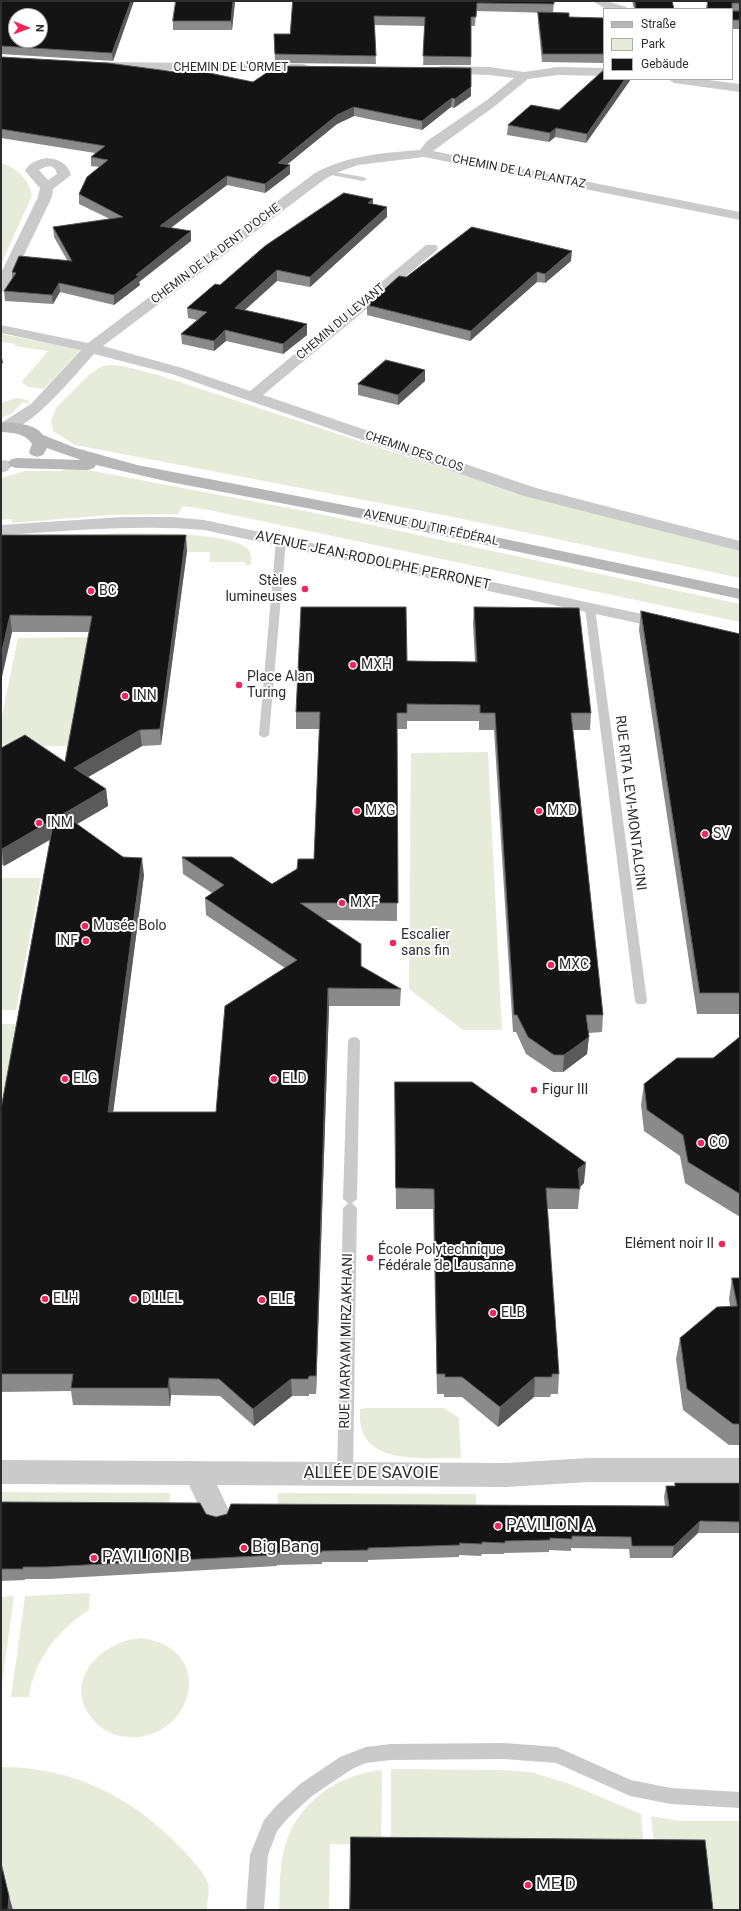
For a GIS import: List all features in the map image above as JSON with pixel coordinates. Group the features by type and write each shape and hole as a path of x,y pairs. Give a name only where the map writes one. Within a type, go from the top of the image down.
{"main road":[{"name":"AVENUE DU TIR FÉDÉRAL","path":"3,427 27,430 36,437 66,451 121,467 414,524 740,594"},
{"path":"6,465 33,455 40,444 36,437"},
{"name":"AVENUE DU TIR FÉDÉRAL","path":"6,465 61,464 121,467"}],"street":[{"path":"598,1 608,6 617,8"},
{"name":"CHEMIN DE L'ORMET","path":"97,66 318,68"},
{"path":"433,70 489,71 524,76 558,71 603,72"},
{"name":"CHEMIN DE LA PLANTAZ","path":"424,153 432,144 491,103 524,76"},
{"path":"681,80 740,88"},
{"name":"CHEMIN DE LA PLANTAZ","path":"424,153 740,216"},
{"name":"CHEMIN DE LA DENT D'OCHE","path":"3,427 37,407 91,348 326,172 356,162 424,153"},
{"path":"1,288 45,197 47,187"},
{"name":"CHEMIN DU LEVANT","path":"252,397 431,248"},
{"name":"CHEMIN DES CLOS","path":"1,330 91,348 177,371 530,492 740,546"},
{"path":"36,437 33,426 37,407"},
{"name":"AVENUE JEAN-RODOLPHE PERRONET","path":"1,530 122,522 172,522 204,525 281,540 687,629"},
{"name":"ALLÉE DE SAVOIE","path":"1,1472 506,1475 589,1470 740,1470"},
{"path":"198,1473 217,1515"}],"lane":[{"path":"326,172 363,179"},
{"path":"264,735 281,540"},
{"name":"RUE RITA LEVI-MONTALCINI","path":"590,608 641,1001"},
{"name":"RUE MARYAM MIRZAKHANI","path":"345,1474 354,1041"},
{"path":"255,1910 258,1855 270,1826 282,1812 306,1790 346,1763 366,1755 390,1752 504,1751 558,1755 630,1788 671,1796 740,1800"}],"green space":[{"path":"1,163 12,167 22,175 29,185 32,196 1,264"},
{"path":"1,334 81,349 44,389 28,387 22,382 23,380 48,351 14,346 16,344 1,342"},
{"path":"102,366 123,366 158,375 485,482 740,551 740,578 453,517 75,445 53,431 51,420 56,408 90,374"},
{"path":"16,398 28,400 29,404 23,402 11,414 1,418 1,403"},
{"path":"64,468 83,469 320,514 740,604 740,622 209,510 183,506 178,514 111,515 12,523 11,519 1,520 1,478 25,471 62,471"},
{"path":"118,533 185,534 223,539 247,548 251,558 251,565 245,565 245,562 209,562 210,552 1,551 1,541"},
{"path":"90,637 73,746 43,746 68,763 20,745 1,745 1,720 18,638"},
{"path":"488,752 502,1030 463,1030 409,989 411,753"},
{"path":"1,878 41,878 16,1010 1,1010"},
{"path":"1,1024 20,1024 1,1132"},
{"path":"444,1408 459,1418 461,1458 411,1458 394,1455 380,1450 368,1441 361,1428 360,1409"},
{"path":"1,1492 170,1493 169,1515 1,1514"},
{"path":"278,1493 476,1494 477,1517 277,1516"},
{"path":"90,1593 89,1610 67,1627 49,1647 42,1658 32,1683 29,1697 11,1697 25,1596"},
{"path":"14,1596 1,1691 1,1597"},
{"path":"141,1638 166,1646 182,1659 189,1677 188,1696 179,1713 165,1728 145,1736 120,1736 104,1729 91,1717 84,1703 82,1689 84,1676 91,1664 101,1654 113,1646"},
{"path":"1,1767 27,1768 52,1772 99,1788 121,1799 161,1829 180,1847 203,1874 209,1886 207,1910 1,1910"},
{"path":"391,1769 504,1770 531,1772 570,1784 641,1814 644,1846 391,1845"},
{"path":"382,1770 381,1845 330,1844 329,1910 279,1910 282,1857 290,1833 298,1818 308,1805 320,1794 334,1785 365,1773"},
{"path":"651,1816 681,1821 740,1821 740,1910 707,1910 654,1846"}],"building":[{"path":"1,1 131,1 112,53 33,48 48,48 48,8 8,8 8,46 1,46"},
{"path":"176,1 233,1 231,21 173,21"},
{"path":"293,1 554,1 554,4 477,3 476,17 471,17 471,57 423,56 425,17 374,16 376,56 275,54 274,34 290,34"},
{"path":"635,1 672,1 674,8 636,8"},
{"path":"708,1 740,1 740,3 732,3 732,8 707,8"},
{"path":"733,11 740,11 740,20 733,20"},
{"path":"538,12 569,13 569,17 603,18 603,54 543,54"},
{"path":"1,57 108,63 183,73 190,69 253,82 275,66 471,68 471,87 455,99 452,98 422,121 354,107 337,115 278,163 290,165 265,184 227,176 160,226 191,231 136,275 139,276 114,295 59,283 52,295 4,291 16,273 12,272 19,256 72,261 53,227 123,217 79,194 87,177 108,160 91,157 105,146 1,129"},
{"path":"603,71 603,80 624,80 587,134 556,128 550,133 508,125 531,105 559,110"},
{"path":"344,193 373,199 368,203 387,207 310,277 277,270 235,308 307,324 283,344 225,330 214,341 181,334 207,312 187,308 215,284 220,285 265,246"},
{"path":"472,227 572,251 545,274 537,272 471,331 367,305 399,276 406,277"},
{"path":"386,360 425,370 398,395 358,384"},
{"path":"1,535 186,535 160,729 140,730 74,768 106,789 63,814 123,857 142,858 108,1112 216,1112 225,1006 297,960 205,898 224,885 182,857 232,857 272,884 297,869 298,859 314,859 320,712 296,712 301,607 406,607 407,661 477,662 474,607 579,608 591,713 571,713 603,1015 586,1015 589,1037 564,1055 554,1055 528,1037 517,1015 514,1015 495,713 480,713 480,705 407,704 407,713 397,713 398,903 300,903 361,944 361,966 401,989 328,988 316,1376 309,1376 308,1379 291,1379 253,1409 219,1379 169,1378 168,1388 71,1388 73,1374 1,1374 1,1109 54,819 1,849 1,748 25,735 65,762 92,616 10,615 1,655"},
{"name":"SV","path":"641,611 740,634 740,993 700,993"},
{"name":"CO","path":"740,1037 740,1194 688,1162 683,1135 647,1110 644,1084 677,1058 713,1058"},
{"path":"395,1082 472,1082 586,1163 578,1169 580,1189 546,1188 559,1374 552,1374 552,1377 535,1377 500,1407 462,1377 445,1377 445,1374 437,1374 434,1189 396,1188"},
{"path":"732,1278 740,1278 740,1424 733,1424 687,1389 680,1338 717,1307 737,1306"},
{"path":"675,1483 740,1483 740,1522 700,1521 674,1546 632,1546 631,1537 572,1536 572,1539 550,1538 550,1540 505,1541 505,1543 459,1543 460,1545 368,1548 368,1550 276,1553 276,1555 1,1569 1,1502 200,1503 206,1514 216,1517 227,1514 231,1504 669,1506 666,1486 675,1486"},
{"name":"ME D","path":"351,1837 705,1840 713,1910 350,1910"},
{"path":"1,1863 9,1896 8,1910 1,1910"}],"place":[{"name":"Stèles lumineuses","path":"305,589"},
{"name":"BC","path":"91,591"},
{"name":"MXH","path":"353,665"},
{"name":"Place Alan Turing","path":"239,685"},
{"name":"INN","path":"125,696"},
{"name":"MXG","path":"357,811"},
{"name":"MXD","path":"539,811"},
{"name":"INM","path":"39,823"},
{"name":"SV","path":"705,834"},
{"name":"MXF","path":"342,903"},
{"name":"Musée Bolo","path":"85,926"},
{"name":"INF","path":"86,941"},
{"name":"Escalier sans fin","path":"393,943"},
{"name":"MXC","path":"551,965"},
{"name":"ELG","path":"65,1079"},
{"name":"ELD","path":"274,1079"},
{"name":"Figur III","path":"534,1090"},
{"name":"CO","path":"701,1143"},
{"name":"Elément noir II","path":"722,1244"},
{"name":"École Polytechnique Fédérale de Lausanne","path":"370,1258"},
{"name":"ELH","path":"45,1299"},
{"name":"DLLEL","path":"134,1299"},
{"name":"ELE","path":"262,1300"},
{"name":"ELB","path":"493,1313"},
{"name":"PAVILION A","path":"498,1526"},
{"name":"Big Bang","path":"244,1548"},
{"name":"PAVILION B","path":"94,1558"},
{"name":"ME D","path":"528,1885"}]}
